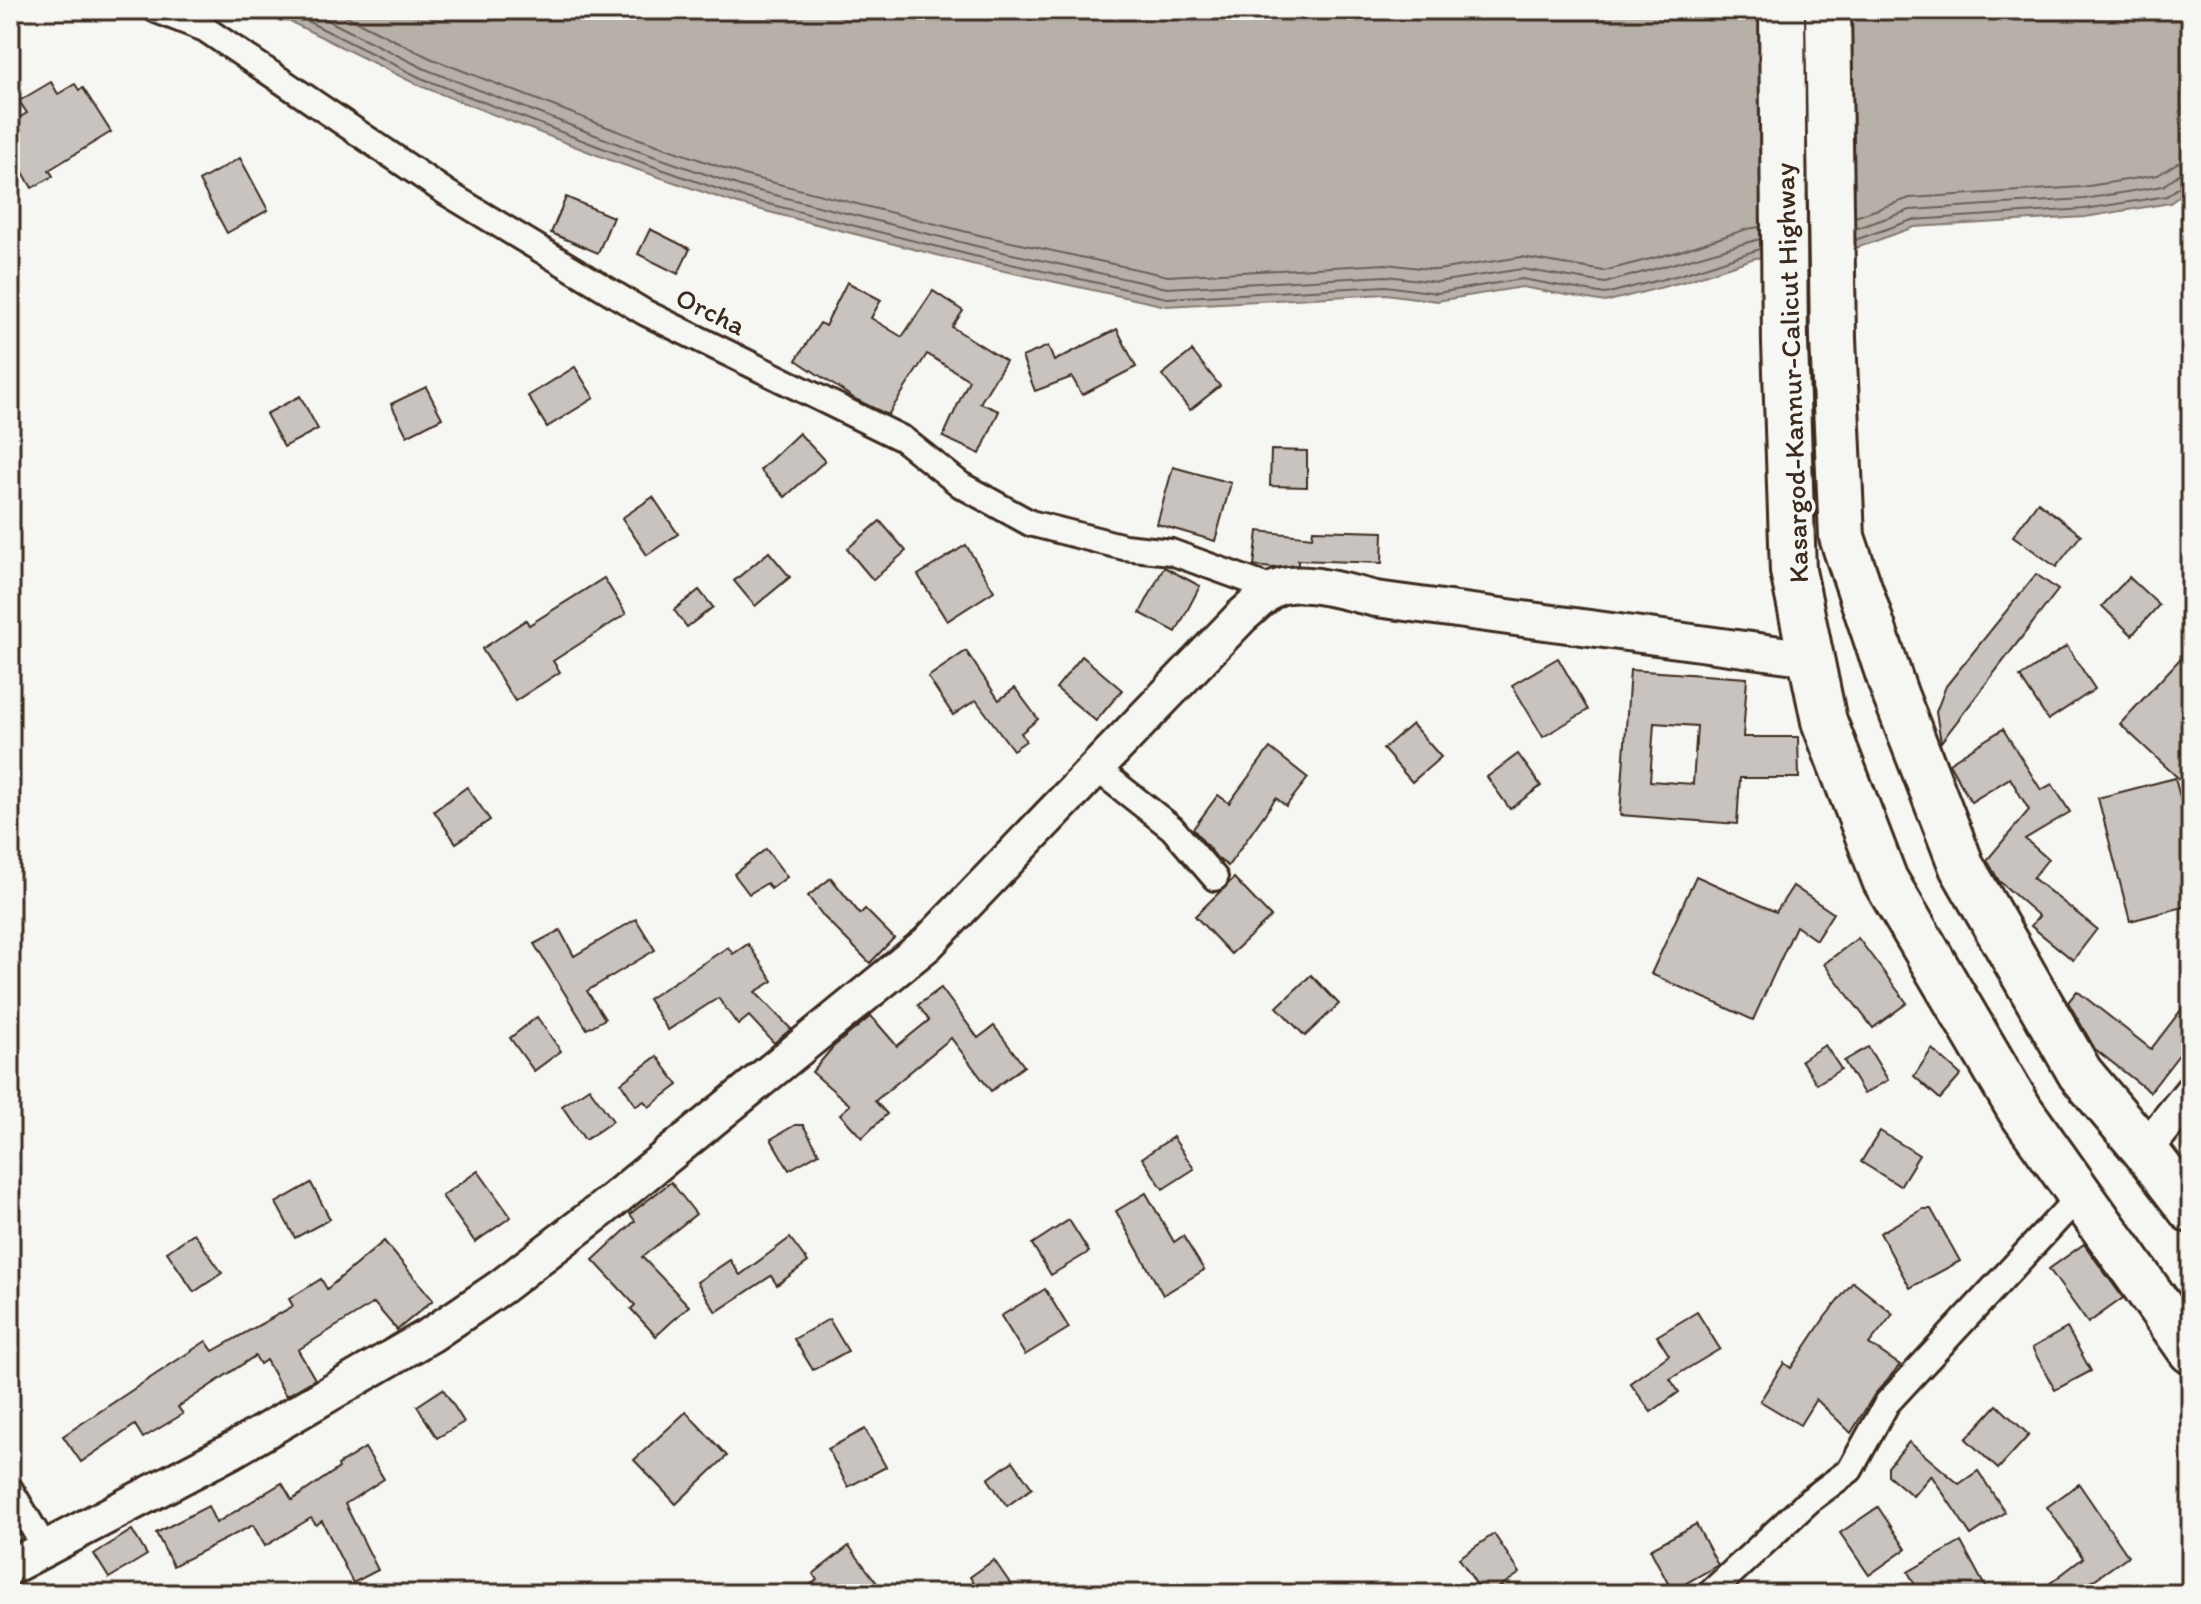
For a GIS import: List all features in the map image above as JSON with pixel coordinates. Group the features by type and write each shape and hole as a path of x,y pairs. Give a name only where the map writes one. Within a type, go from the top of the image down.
{"highway":[{"name":"Kasargod-Kannur-Calicut Highway","path":"1782,10 1785,343 1793,571 1824,721 1885,880 2020,1110 2191,1351"},
{"name":"Kasargod-Kannur-Calicut Highway","path":"1828,10 1833,339 1842,537 1895,694 1962,867 2080,1073 2191,1210"}],"main road":[{"path":"10,1567 231,1451 432,1334 501,1287 601,1210 927,944 1242,616 1273,589 1298,584 1317,586 1376,599 1810,658"},
{"path":"2145,1150 2191,1093"}],"street":[{"name":"Orcha","path":"156,10 205,29 447,193 644,312 903,439 961,485 1030,523 1124,547 1171,552 1273,589"},
{"path":"1096,768 1172,828 1215,878"},
{"path":"1709,1594 1810,1500 1850,1470 1887,1403 2080,1195"},
{"path":"10,1489 45,1548"}],"water":[{"path":"267,10 2191,10 2191,188 2170,203 2085,217 1914,227 1837,255 1755,258 1686,281 1605,302 1522,287 1437,301 1386,294 1166,306 972,264 738,204 615,162 418,85"}],"building":[{"path":"51,82 58,94 75,84 79,90 83,88 111,132 49,170 53,176 32,188 15,158 20,155 10,138 10,123 27,113 19,101"},
{"path":"240,158 268,210 227,233 199,181"},
{"path":"566,197 613,217 598,253 551,233"},
{"path":"650,229 690,249 678,274 638,254"},
{"path":"847,282 881,300 871,318 902,337 933,291 963,311 952,327 1006,361 980,403 999,411 980,454 943,437 969,380 927,354 888,415 855,399 796,360 820,323 825,326"},
{"path":"1117,329 1136,367 1082,395 1072,377 1035,391 1022,357 1048,346 1054,361"},
{"path":"1192,351 1220,386 1190,410 1162,375"},
{"path":"575,367 594,398 547,427 528,396"},
{"path":"426,387 442,418 407,436 391,404"},
{"path":"300,396 318,429 284,447 266,414"},
{"path":"799,433 825,461 785,497 760,470"},
{"path":"1271,450 1307,451 1307,487 1270,486"},
{"path":"1173,467 1231,483 1215,541 1157,524"},
{"path":"653,497 678,534 647,555 622,518"},
{"path":"2038,502 2081,535 2056,567 2013,536"},
{"path":"880,521 906,551 873,580 847,549"},
{"path":"1313,530 1383,532 1382,563 1298,560 1298,565 1273,568 1254,566 1258,531 1312,537"},
{"path":"966,545 994,591 947,621 918,575"},
{"path":"769,552 790,577 755,606 734,581"},
{"path":"1164,567 1200,586 1176,632 1140,613"},
{"path":"2036,574 2058,590 1941,742 1936,712 1946,686"},
{"path":"2129,577 2159,605 2132,635 2102,606"},
{"path":"604,578 626,614 553,661 560,672 515,701 482,649 526,620 529,625"},
{"path":"699,590 713,607 687,627 674,610"},
{"path":"2067,646 2095,689 2048,720 2020,677"},
{"path":"2191,647 2191,790 2120,724"},
{"path":"966,651 999,700 1015,688 1038,719 1021,733 1026,741 1013,750 976,700 953,715 928,677"},
{"path":"1082,656 1122,690 1096,721 1056,688"},
{"path":"1558,658 1588,710 1543,737 1512,685"},
{"path":"1630,670 1747,678 1743,737 1798,737 1799,778 1740,778 1737,824 1620,815","holes":["1654,723 1697,726 1693,784 1650,781"]},
{"path":"1412,724 1441,757 1412,782 1383,749"},
{"path":"2003,729 2041,790 2052,784 2070,812 2025,839 2048,859 2033,878 2097,929 2073,960 2031,926 2039,916 1999,881 1987,860 2029,810 2010,778 1971,802 1949,763"},
{"path":"1270,748 1308,778 1286,806 1276,798 1228,866 1217,858 1193,829 1218,795 1229,803"},
{"path":"1518,754 1541,786 1510,809 1487,777"},
{"path":"2175,778 2191,840 2191,905 2130,921 2098,798"},
{"path":"467,787 490,820 456,843 434,811"},
{"path":"766,849 787,877 771,889 767,883 749,894 734,874"},
{"path":"1696,876 1776,912 1793,886 1833,913 1816,940 1796,926 1753,1020 1651,974"},
{"path":"831,878 860,914 865,909 894,938 870,963 824,917 808,896"},
{"path":"1234,878 1271,917 1231,954 1195,916"},
{"path":"636,919 655,950 587,991 605,1019 587,1029 534,944 560,930 574,956"},
{"path":"1858,938 1907,1003 1873,1028 1824,964"},
{"path":"748,944 773,981 755,992 791,1029 774,1043 749,1016 738,1025 718,998 668,1030 648,999 728,947 733,954"},
{"path":"1311,975 1339,1004 1305,1036 1277,1007"},
{"path":"941,988 978,1038 994,1026 1024,1066 991,1091 951,1038 875,1101 887,1114 862,1138 840,1114 850,1105 812,1072 833,1047 871,1016 897,1046 929,1020 918,1005"},
{"path":"2077,991 2151,1049 2191,997 2191,1039 2150,1092 2095,1049 2068,1002"},
{"path":"537,1017 561,1051 534,1071 510,1038"},
{"path":"1825,1045 1841,1069 1817,1084 1801,1060"},
{"path":"1868,1047 1888,1080 1864,1094 1844,1061"},
{"path":"1932,1049 1961,1075 1940,1099 1914,1076"},
{"path":"657,1056 678,1085 649,1107 644,1101 636,1106 621,1083"},
{"path":"589,1088 613,1121 585,1140 562,1106"},
{"path":"795,1125 803,1125 819,1153 789,1170 771,1139"},
{"path":"1880,1131 1919,1155 1900,1186 1861,1162"},
{"path":"1173,1137 1194,1169 1163,1189 1142,1158"},
{"path":"478,1171 511,1217 475,1242 442,1196"},
{"path":"671,1182 696,1214 642,1257 689,1306 656,1336 631,1309 635,1305 593,1260 635,1221 630,1214"},
{"path":"311,1183 330,1219 295,1238 276,1203"},
{"path":"1146,1193 1174,1242 1183,1236 1204,1270 1163,1295 1116,1211"},
{"path":"1923,1209 1931,1209 1960,1261 1910,1288 1880,1233"},
{"path":"1069,1220 1089,1252 1051,1275 1032,1244"},
{"path":"194,1233 222,1273 194,1292 167,1252"},
{"path":"790,1238 808,1262 777,1285 771,1276 716,1312 697,1282 730,1260 740,1275"},
{"path":"384,1241 433,1300 397,1330 374,1303 298,1350 315,1379 286,1396 266,1360 260,1364 255,1356 178,1407 183,1414 143,1438 135,1425 81,1462 63,1436 206,1341 213,1351 293,1306 289,1299 321,1279 327,1289"},
{"path":"2084,1244 2123,1298 2088,1323 2049,1269"},
{"path":"1853,1282 1893,1314 1869,1344 1900,1365 1874,1395 1851,1433 1816,1399 1800,1425 1760,1401 1784,1363 1791,1368"},
{"path":"1045,1289 1069,1328 1025,1355 1001,1316"},
{"path":"1697,1312 1720,1349 1670,1379 1679,1392 1651,1412 1630,1383 1669,1355 1657,1336"},
{"path":"829,1319 848,1351 813,1370 794,1339"},
{"path":"2067,1328 2091,1371 2055,1390 2032,1348"},
{"path":"443,1389 464,1422 437,1438 417,1406"},
{"path":"1997,1405 2029,1435 1998,1469 1966,1439"},
{"path":"686,1412 727,1456 676,1504 634,1460"},
{"path":"865,1429 886,1467 848,1487 828,1449"},
{"path":"1909,1442 1959,1484 1978,1471 2005,1512 1971,1535 1931,1475 1913,1496 1888,1475 1888,1467"},
{"path":"365,1448 384,1479 345,1504 378,1570 353,1583 322,1521 316,1525 311,1518 265,1546 253,1525 173,1566 156,1533 208,1506 216,1523 282,1483 292,1500"},
{"path":"1013,1461 1032,1488 1007,1506 988,1479"},
{"path":"2079,1484 2128,1556 2084,1587 2089,1594 2036,1594 2083,1558 2047,1507"},
{"path":"1878,1507 1906,1549 1869,1575 1840,1533"},
{"path":"1696,1524 1718,1565 1672,1591 1650,1549"},
{"path":"132,1530 147,1555 109,1578 94,1554"},
{"path":"1494,1534 1520,1573 1489,1594 1483,1594 1459,1558"},
{"path":"1961,1542 1989,1594 1920,1594 1908,1572"},
{"path":"849,1546 877,1583 863,1594 797,1594 817,1580 813,1574"},
{"path":"994,1560 1012,1586 1001,1594 981,1594 970,1577"}]}
